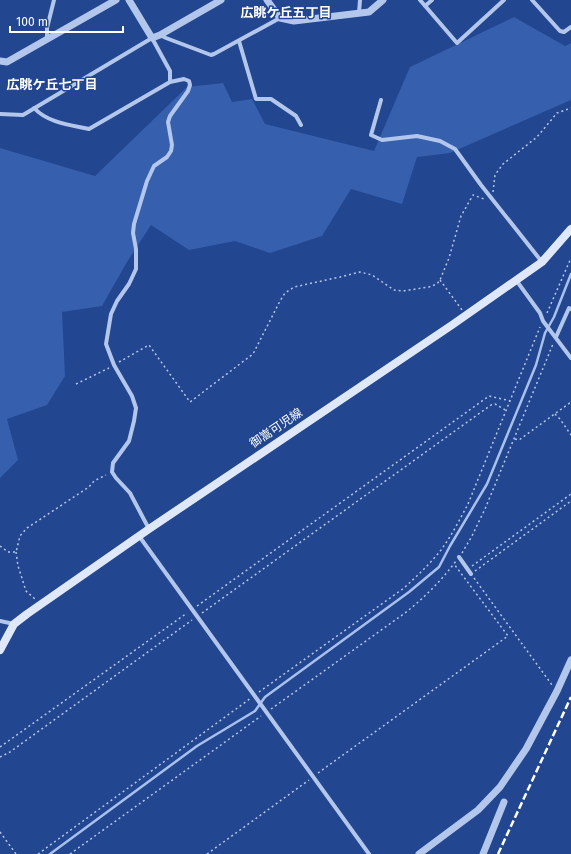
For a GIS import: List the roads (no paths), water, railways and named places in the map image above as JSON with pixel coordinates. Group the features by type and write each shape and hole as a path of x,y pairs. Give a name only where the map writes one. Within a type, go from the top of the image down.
{"main road":[{"name":"御嵩可児線","path":"0,650 14,624 41,604 139,536 148,528 542,262 571,229"}],"street":[{"path":"47,39 47,28 54,0"},
{"path":"0,61 7,62 116,0"},
{"path":"129,0 170,71 170,82"},
{"path":"0,114 23,115 152,38 160,35 221,0"},
{"path":"267,0 280,18"},
{"path":"359,13 360,0"},
{"path":"160,35 214,54 280,18 294,21 369,12 383,0"},
{"path":"420,0 457,43 504,0"},
{"path":"425,6 432,0"},
{"path":"532,0 560,31 564,32 571,27"},
{"path":"239,41 256,99 271,99 296,116 301,125"},
{"path":"34,108 60,124 89,129 170,82 184,79 189,81 190,84 188,91 170,116 168,122 172,145 171,151 167,157 154,166 146,182 134,224 133,233 136,249 136,269 111,314 106,344 114,365 132,396 136,413 129,441 113,463 112,472 130,493 148,528"},
{"path":"381,100 371,135 382,140 417,136 440,141 455,149 542,262"},
{"path":"516,280 540,313 544,322 571,358"},
{"path":"556,337 570,309 571,303"},
{"path":"139,536 369,854"},
{"path":"459,557 471,574"},
{"path":"0,621 14,624"},
{"path":"419,854 478,810 511,773 526,749 557,691 571,660"},
{"path":"483,854 504,802"}],"waterway":[{"path":"50,854 197,746 255,711 265,697 409,592 439,567 487,484 536,365 545,333 554,317 571,274"}],"railway":[{"path":"498,854 571,697"}],"district":[{"name":"広眺ケ丘五丁目","path":"286,12"},
{"name":"広眺ケ丘七丁目","path":"52,84"}]}
